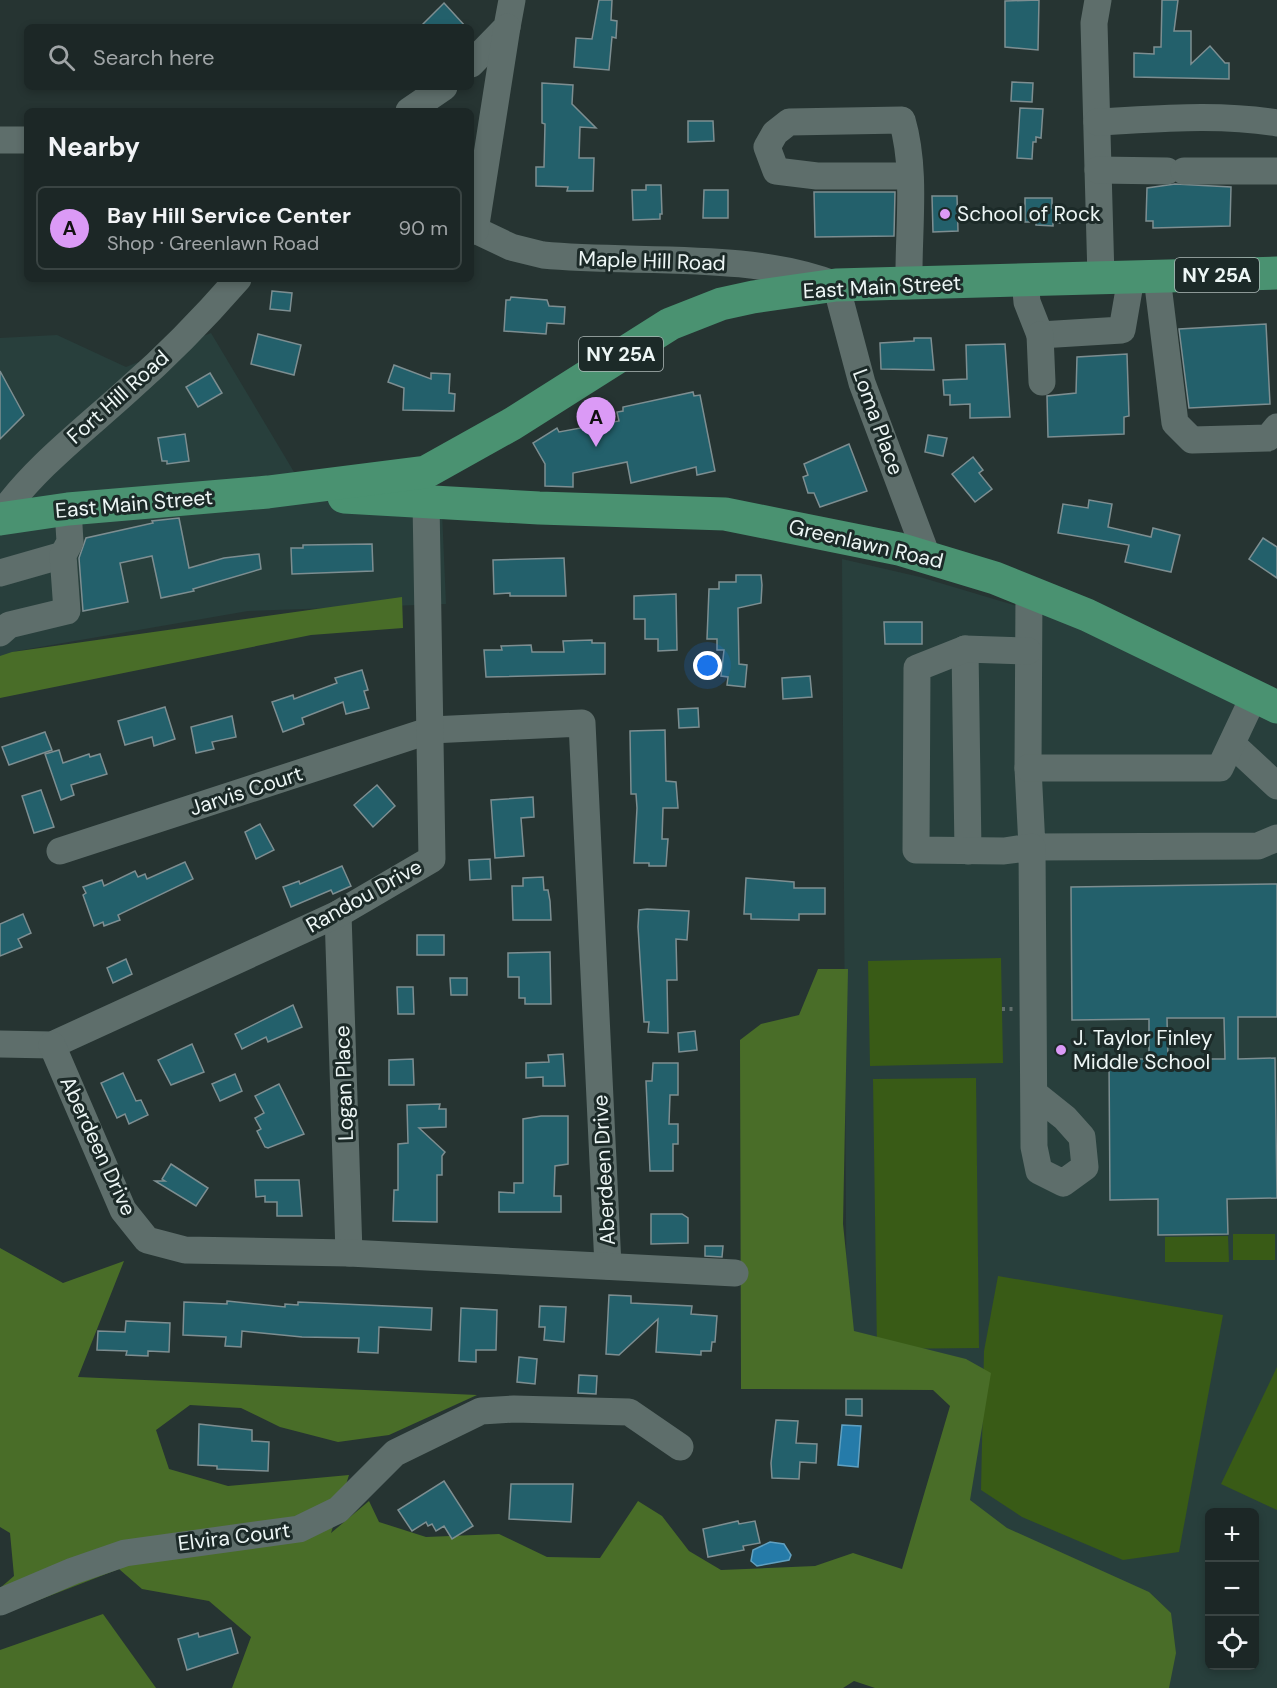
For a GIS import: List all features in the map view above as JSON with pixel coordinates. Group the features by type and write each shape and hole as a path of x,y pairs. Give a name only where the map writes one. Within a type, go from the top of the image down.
{"main road":[{"name":"East Main Street","path":"0,518 68,509 267,492 426,487 512,424 670,324 721,304 836,285 1277,273"},
{"name":"Greenlawn Road","path":"426,487 725,514 833,534 927,556 1029,591 1097,619 1266,701"}],"street":[{"path":"474,224 512,0"},
{"path":"1098,0 1094,23 1098,170 1130,278 1165,333 1174,423 1191,440 1268,438 1277,427"},
{"path":"474,61 507,27"},
{"path":"413,108 440,90"},
{"path":"1097,122 1198,117 1250,119 1277,123"},
{"path":"909,284 910,176 909,146 902,120 789,122 775,133 767,147 776,171 818,176 910,176"},
{"path":"0,140 24,140"},
{"path":"1098,170 1277,171"},
{"name":"Maple Hill Road","path":"474,230 511,248 543,255 748,265 812,276 836,285"},
{"path":"1040,335 1122,330 1130,278"},
{"path":"1025,280 1027,302 1040,335 1042,382"},
{"name":"Fort Hill Road","path":"0,518 25,482 129,389 210,311 235,282"},
{"name":"Loma Place","path":"836,285 862,383 927,556"},
{"name":"Randou Drive","path":"0,1044 52,1045 338,914 432,859 426,487"},
{"path":"0,633 9,625 67,611 63,555 70,542 68,509"},
{"path":"0,573 63,555"},
{"path":"1029,591 1028,768 1032,847 1035,1094"},
{"path":"1028,651 965,649 918,668 916,850 1004,851 1032,847 1258,846 1277,838"},
{"path":"965,649 968,851"},
{"path":"1028,768 1220,768 1232,744 1266,701"},
{"name":"Aberdeen Drive","path":"52,1045 123,1210 147,1240 185,1250 349,1253 608,1266 582,723 431,730"},
{"name":"Jarvis Court","path":"60,851 431,730"},
{"path":"1232,744 1277,786"},
{"name":"Logan Place","path":"338,914 349,1253"},
{"path":"608,1266 735,1273"},
{"name":"Elvira Court","path":"0,1602 73,1570 125,1553 299,1529 338,1510 395,1453 481,1412 514,1409 629,1412 681,1447"}],"shaded area":[{"path":"211,333 294,472 441,488 446,604 248,611 17,651 0,657 0,338 57,335 126,367"},
{"name":"J. Taylor Finley Middle School","path":"842,559 920,577 1074,623 1277,722 1277,1688 1088,1688 926,1558 973,1379 847,1384"}],"green space":[{"path":"402,597 403,628 311,635 0,698 0,656 12,652"},
{"path":"1001,958 1003,1063 870,1066 868,961"},
{"path":"818,969 848,969 843,1224 854,1331 966,1359 991,1373 970,1500 1007,1528 1149,1592 1171,1613 1176,1653 1169,1688 875,1688 854,1681 843,1688 232,1688 251,1637 209,1601 142,1589 119,1569 0,1615 0,1588 14,1576 10,1533 0,1527 0,1248 63,1283 124,1261 78,1377 477,1395 389,1435 338,1442 280,1427 241,1408 190,1405 156,1430 169,1469 228,1486 349,1475 331,1533 369,1501 379,1522 426,1537 499,1534 547,1557 600,1558 638,1501 662,1516 689,1551 721,1570 815,1566 853,1553 902,1569 950,1406 933,1390 741,1389 740,1040 761,1024 799,1015"},
{"path":"976,1078 979,1348 877,1349 873,1079"},
{"path":"1233,1234 1275,1234 1275,1260 1233,1260"},
{"path":"1228,1236 1229,1262 1165,1262 1165,1237"},
{"path":"998,1276 1223,1315 1179,1552 1123,1560 1022,1517 981,1490 984,1351"},
{"path":"1277,1367 1277,1510 1221,1484"},
{"path":"103,1614 156,1688 0,1688 0,1650"}],"water":[{"path":"842,1425 861,1426 858,1467 838,1465"},
{"path":"770,1542 784,1544 791,1555 789,1560 757,1566 751,1561 753,1550"}],"building":[{"path":"599,0 612,0 611,20 617,21 616,38 612,37 609,70 574,67 576,38 592,39"},
{"path":"1039,0 1038,50 1005,47 1005,1"},
{"path":"1162,0 1178,0 1174,31 1191,31 1191,64 1210,46 1225,63 1229,63 1229,79 1134,77 1134,53 1154,54 1154,47 1161,47"},
{"path":"444,3 463,24 423,24"},
{"path":"1012,82 1033,83 1032,102 1011,101"},
{"path":"542,83 573,85 572,104 596,128 580,127 579,158 594,158 593,191 567,191 568,187 536,186 536,167 544,167 545,124 542,123"},
{"path":"1020,108 1043,109 1041,138 1036,137 1036,142 1033,142 1032,159 1017,158"},
{"path":"688,121 713,121 714,141 688,142"},
{"path":"1175,184 1231,187 1230,226 1153,228 1153,221 1146,221 1147,188"},
{"path":"646,185 661,185 662,214 660,214 660,219 633,220 632,190 646,190"},
{"path":"704,190 728,190 728,218 703,218"},
{"path":"814,192 895,192 894,236 815,237"},
{"name":"School of Rock","path":"932,196 957,196 958,231 933,232"},
{"path":"1025,198 1052,198 1052,208 1060,208 1060,223 1053,223 1053,226 1025,222"},
{"path":"272,291 292,293 290,311 270,309"},
{"path":"511,297 547,300 549,306 565,307 564,324 547,323 546,334 504,331 506,300 510,300"},
{"path":"1266,324 1270,404 1189,408 1179,329"},
{"path":"258,334 301,345 294,375 251,364"},
{"path":"914,338 931,338 934,370 881,369 880,343 914,341"},
{"path":"1005,344 1010,417 970,418 970,404 950,405 950,395 944,395 943,380 967,379 966,345"},
{"path":"1127,354 1129,416 1124,417 1124,434 1048,437 1047,396 1076,393 1077,357"},
{"path":"394,365 431,379 431,373 450,374 449,393 455,394 454,411 403,410 404,388 388,382"},
{"path":"0,371 24,415 0,439"},
{"path":"210,373 222,393 198,407 186,387"},
{"path":"693,392 694,396 700,395 715,471 697,475 696,467 631,483 627,462 573,473 573,487 545,486 545,464 533,443 557,428 559,432 619,421 617,412 623,411 623,407"},
{"path":"185,434 189,461 167,464 167,461 162,461 158,438"},
{"path":"928,435 947,438 943,456 925,452"},
{"path":"849,444 867,491 820,507 814,493 808,493 803,477 808,475 804,464"},
{"path":"973,457 983,470 979,473 992,489 975,502 952,474"},
{"path":"1089,500 1112,504 1108,527 1151,537 1153,528 1180,535 1171,572 1125,562 1129,545 1058,533 1063,504 1088,508"},
{"path":"179,518 189,568 224,558 259,554 261,569 193,589 194,591 161,598 152,556 120,563 128,602 83,611 79,558 86,538 153,523 152,521"},
{"path":"1263,538 1277,547 1277,578 1249,559"},
{"path":"372,544 373,571 292,574 291,548 303,548 303,545"},
{"path":"564,558 566,596 494,594 493,560"},
{"path":"736,575 761,575 762,585 761,603 738,608 739,664 747,665 745,687 727,685 728,677 721,676 724,650 717,650 717,639 707,639 709,589 719,589 719,582 736,582"},
{"path":"676,594 677,650 658,651 658,639 645,639 645,619 634,619 634,596"},
{"path":"884,622 922,622 922,644 885,644"},
{"path":"592,640 592,643 605,643 605,674 486,677 484,650 502,650 501,646 531,645 532,652 564,652 563,641"},
{"path":"362,670 368,690 364,691 369,708 346,714 343,702 302,718 304,724 283,732 272,702 293,695 294,699 337,683 335,678"},
{"path":"810,676 812,697 783,699 782,678"},
{"path":"165,707 175,739 154,746 152,737 125,745 118,721"},
{"path":"698,708 699,727 679,728 678,709"},
{"path":"232,716 236,737 212,742 214,749 196,753 191,727"},
{"path":"665,730 666,781 676,782 678,808 663,808 662,839 668,839 666,866 649,866 649,863 634,863 637,808 636,794 631,794 630,731"},
{"path":"45,732 52,750 9,765 2,747"},
{"path":"59,750 63,763 89,754 90,757 100,754 107,774 71,785 74,795 61,800 45,754"},
{"path":"377,785 395,806 373,827 354,805"},
{"path":"41,790 54,827 34,833 22,796"},
{"path":"533,797 534,817 521,818 524,856 495,858 491,800"},
{"path":"260,824 274,850 256,859 245,832"},
{"path":"490,859 491,879 470,880 469,860"},
{"path":"185,862 193,879 118,915 120,920 104,926 103,922 94,926 83,895 86,893 83,887 102,880 104,886 135,871 138,877 145,874 147,879"},
{"path":"342,866 351,886 333,894 331,890 291,907 283,887 299,881 300,884"},
{"path":"543,877 544,890 548,890 551,920 513,920 512,886 523,886 523,878"},
{"path":"746,878 794,882 794,888 825,888 825,914 799,914 799,920 751,919 751,914 744,914"},
{"path":"1277,884 1277,1017 1238,1017 1238,1059 1275,1058 1277,1198 1227,1199 1228,1234 1158,1235 1158,1199 1110,1200 1109,1059 1149,1059 1149,1019 1072,1020 1071,887","holes":["1167,1018 1224,1018 1225,1059 1168,1059"]},
{"path":"639,910 689,911 687,940 676,939 677,980 667,980 668,1033 648,1032 649,1022 644,1022 638,927"},
{"path":"23,914 31,933 18,939 22,947 0,956 0,924"},
{"path":"417,935 444,935 444,955 417,955"},
{"path":"550,952 551,1004 525,1004 525,998 519,998 519,977 508,977 508,953"},
{"path":"126,959 132,974 113,983 107,968"},
{"path":"450,978 467,978 467,995 451,995"},
{"path":"397,987 413,987 414,1014 398,1014"},
{"path":"293,1005 302,1027 268,1042 266,1037 242,1049 235,1034"},
{"path":"695,1031 697,1050 679,1052 678,1033"},
{"path":"192,1044 204,1072 171,1085 158,1060"},
{"path":"563,1054 565,1086 543,1086 543,1077 526,1078 526,1063 549,1062 548,1055"},
{"path":"413,1059 414,1085 389,1085 389,1060"},
{"path":"653,1063 678,1063 678,1095 670,1095 669,1124 678,1124 678,1144 673,1144 673,1171 650,1171 646,1081 652,1081"},
{"path":"123,1073 136,1101 141,1100 148,1115 129,1124 125,1114 117,1118 101,1083"},
{"path":"235,1074 242,1091 220,1101 212,1084"},
{"path":"279,1084 304,1134 268,1148 265,1147 257,1131 261,1129 255,1118 264,1113 255,1096"},
{"path":"440,1104 439,1109 446,1109 446,1127 419,1128 445,1152 442,1156 442,1175 437,1175 437,1222 393,1221 394,1190 398,1190 398,1144 408,1143 407,1105"},
{"path":"568,1116 568,1164 555,1166 554,1196 561,1196 561,1212 499,1212 499,1192 514,1193 514,1183 523,1183 523,1119"},
{"path":"171,1164 208,1188 196,1206 155,1181 165,1181 162,1179"},
{"path":"255,1180 299,1180 302,1216 277,1216 277,1202 265,1202 265,1196 256,1197"},
{"path":"651,1214 682,1214 688,1218 688,1243 651,1244"},
{"path":"705,1246 723,1246 722,1257 705,1256"},
{"path":"609,1295 631,1296 631,1303 692,1306 691,1314 717,1316 715,1342 712,1342 711,1351 701,1351 701,1355 656,1352 658,1319 619,1355 606,1354"},
{"path":"227,1301 285,1307 285,1304 298,1305 298,1302 432,1308 431,1330 379,1327 378,1353 358,1352 359,1338 302,1337 242,1331 241,1347 225,1346 226,1337 183,1335 184,1302 227,1304"},
{"path":"540,1306 566,1307 564,1342 544,1340 545,1327 539,1327"},
{"path":"461,1308 497,1310 496,1350 476,1350 476,1362 459,1361"},
{"path":"126,1321 170,1323 169,1352 148,1351 148,1356 126,1355 127,1351 97,1350 98,1331 125,1332"},
{"path":"519,1357 537,1359 535,1384 517,1382"},
{"path":"579,1375 597,1376 596,1394 578,1393"},
{"path":"846,1399 862,1399 862,1416 846,1415"},
{"path":"776,1420 798,1421 796,1443 817,1444 816,1463 800,1462 799,1479 772,1478 771,1463"},
{"path":"199,1424 252,1430 252,1441 269,1442 268,1471 217,1469 217,1466 198,1465"},
{"path":"444,1481 473,1526 452,1539 444,1526 436,1531 432,1524 428,1526 426,1522 412,1531 398,1510"},
{"path":"511,1484 573,1484 571,1522 509,1519"},
{"path":"738,1521 739,1524 755,1521 760,1543 743,1546 744,1550 708,1557 703,1529"},
{"path":"231,1628 238,1653 187,1670 178,1639 198,1633 199,1637"}],"place":[{"name":"School of Rock","path":"945,214"},
{"name":"Bay Hill Service Center","path":"596,447"},
{"name":"J. Taylor Finley Middle School","path":"1061,1050"}]}
